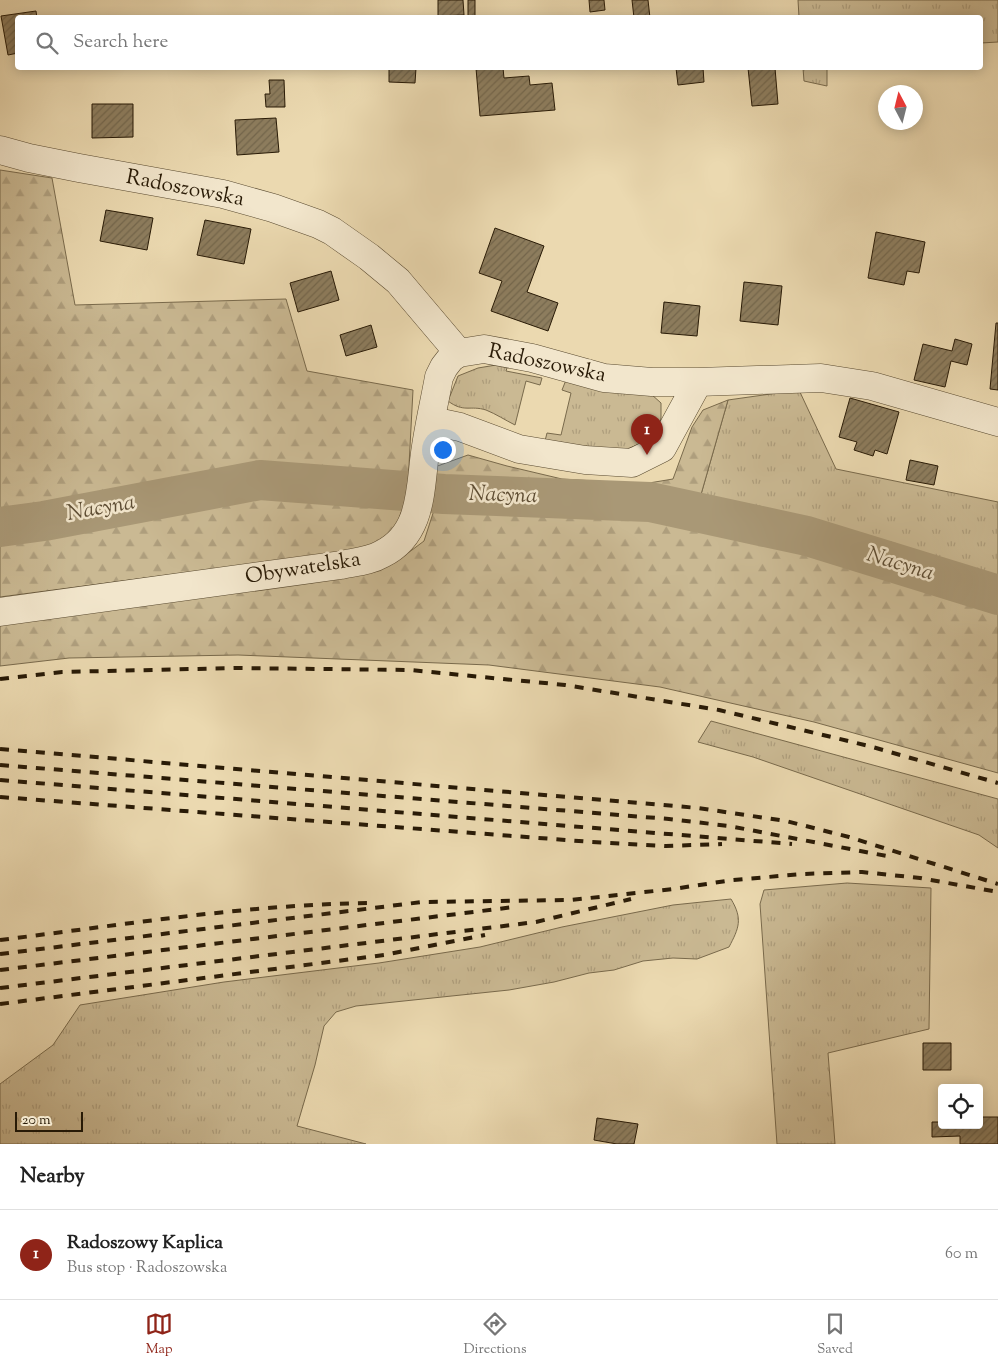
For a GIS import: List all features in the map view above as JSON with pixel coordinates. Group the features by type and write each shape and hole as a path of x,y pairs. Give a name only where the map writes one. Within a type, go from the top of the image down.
{"street":[{"name":"Radoszowska","path":"0,150 79,168 223,194 273,208 318,224 332,231 398,281 459,352 484,349 532,358 604,378 652,382 820,378 881,388 998,422"},
{"name":"Obywatelska","path":"0,612 341,565 374,558 383,554 397,544 407,533 414,520 418,506 439,377 450,358 459,352"},
{"path":"432,421 460,427 519,449 584,460 632,463 662,448 698,382"}],"green space":[{"path":"798,0 998,0 998,42 983,43 983,15 799,15"},
{"path":"803,70 827,70 827,86 804,81"},
{"path":"0,170 52,178 75,305 286,299 307,371 413,390 408,484 259,476 47,515 0,521"},
{"path":"508,365 506,371 542,378 540,385 526,381 515,425 486,410 458,407 448,401 458,376 478,368"},
{"path":"566,380 651,394 661,403 658,433 645,442 627,449 573,448 545,441 547,433 561,435 571,393 562,390"},
{"path":"799,390 836,469 998,502 998,585 819,528 698,505 728,400"},
{"path":"728,400 698,505 652,498 431,486 432,468 468,455 562,479 643,484 673,479 692,427 703,410"},
{"path":"257,490 405,500 397,525 382,547 0,597 0,539 97,527"},
{"path":"437,501 649,507 998,604 998,773 814,722 660,687 489,665 238,655 69,658 0,666 0,624 188,597 408,553 424,541"},
{"path":"711,721 998,799 998,848 979,835 753,757 698,742"},
{"path":"847,883 931,888 929,1029 828,1053 835,1144 777,1144 760,904 764,890"},
{"path":"731,899 737,912 738,923 729,947 697,959 673,958 643,961 614,970 589,973 554,982 509,990 356,1006 336,1012 324,1026 297,1126 366,1144 0,1144 0,1084 53,1045 80,1005 224,982 379,963 480,947 562,927 673,905"}],"building":[{"path":"438,0 463,0 464,15 438,15"},
{"path":"468,0 475,0 475,15 468,15"},
{"path":"589,0 604,0 605,10 590,12"},
{"path":"632,0 648,0 650,15 634,15"},
{"path":"36,11 37,15 15,15 15,54 8,55 1,16"},
{"path":"389,70 416,70 415,83 389,82"},
{"path":"476,70 503,70 504,78 529,76 530,85 552,83 555,110 480,116"},
{"path":"676,70 703,70 704,82 678,85"},
{"path":"748,70 775,70 778,104 752,106"},
{"path":"269,80 284,80 285,107 266,107 265,94 270,94"},
{"path":"92,104 133,104 133,137 92,138"},
{"path":"276,118 279,152 237,155 235,120"},
{"path":"106,210 153,218 147,250 100,241"},
{"path":"205,220 251,229 244,264 197,255"},
{"path":"495,228 544,246 527,292 558,303 548,331 491,311 502,281 479,273"},
{"path":"876,232 925,242 919,273 907,271 904,285 868,278"},
{"path":"331,271 339,300 298,312 290,283"},
{"path":"744,282 782,286 778,325 740,321"},
{"path":"664,302 700,306 697,336 661,333"},
{"path":"996,323 998,323 998,390 990,389"},
{"path":"371,325 377,347 346,356 340,335"},
{"path":"955,339 972,344 967,365 951,361 945,387 914,380 923,344 952,351"},
{"path":"850,398 899,412 887,454 875,450 873,456 854,450 857,442 839,437"},
{"path":"910,460 938,466 934,485 906,480"},
{"path":"923,1043 951,1043 951,1070 923,1070"},
{"path":"983,1117 998,1117 998,1144 960,1144 960,1136 932,1137 932,1122 938,1122 938,1129 983,1129"},
{"path":"597,1118 638,1124 634,1144 617,1144 594,1140"}],"waterway":[{"name":"Nacyna","path":"0,527 44,521 260,480 444,494 650,502 807,536 998,595"}],"railway":[{"path":"0,679 62,672 237,668 410,670 565,685 719,710 869,746 998,783"},
{"path":"0,749 698,808 786,821 849,837 998,884"},
{"path":"0,765 669,819 729,826 892,857"},
{"path":"0,780 792,844"},
{"path":"0,797 592,842 666,846 722,844"},
{"path":"0,954 422,902 571,900 673,889 733,880 803,874 862,872 920,878 998,892"},
{"path":"0,988 536,922 631,899"},
{"path":"0,940 229,912 367,903"},
{"path":"0,970 514,907"},
{"path":"0,1004 384,955 485,935"}],"place":[{"name":"Radoszowy Kaplica","path":"647,455"}]}
